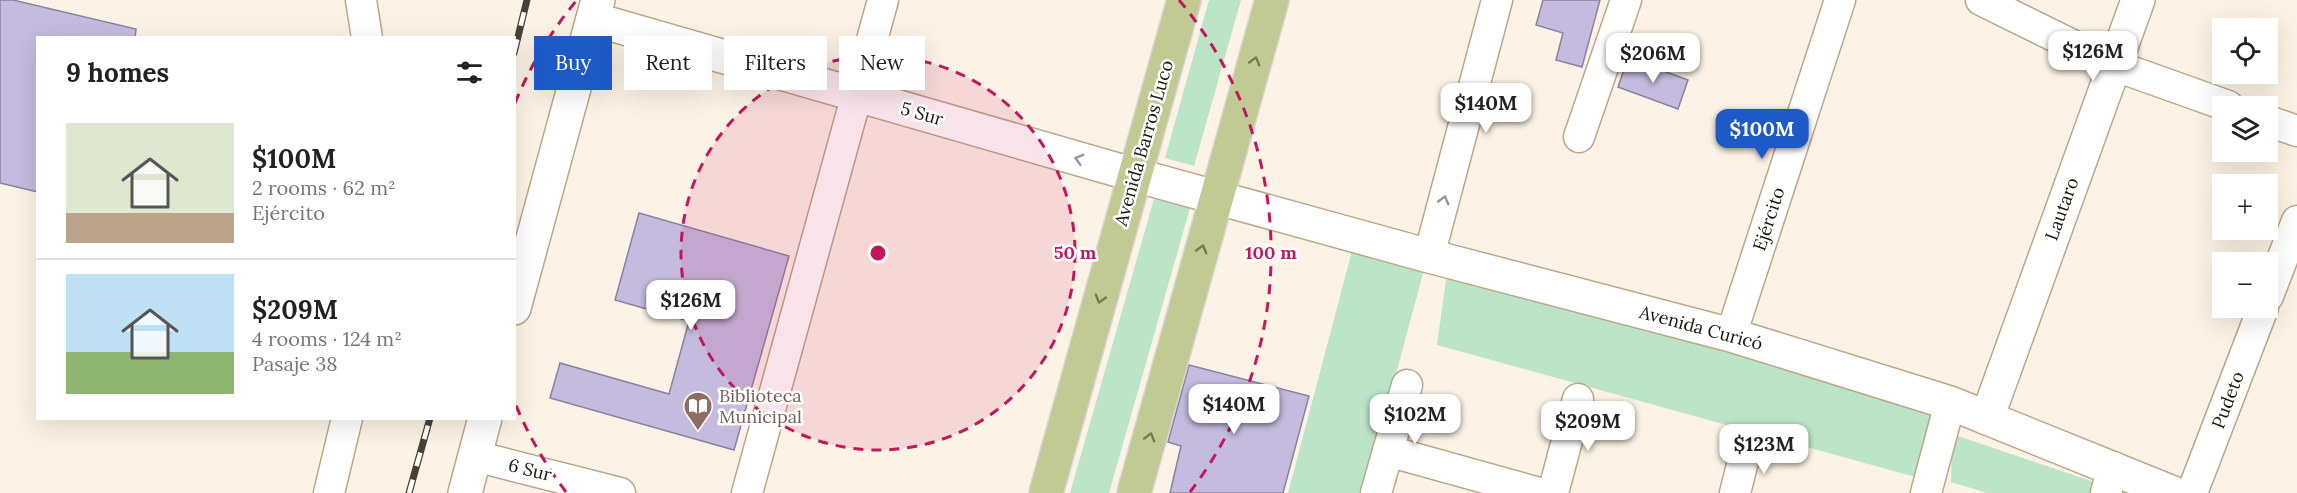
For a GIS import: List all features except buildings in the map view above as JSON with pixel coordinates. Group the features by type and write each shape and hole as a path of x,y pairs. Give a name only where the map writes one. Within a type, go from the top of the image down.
{"main road":[{"name":"Avenida Barros Luco","path":"1046,493 1184,0"},
{"path":"1134,493 1272,0"}],"street":[{"path":"361,0 367,36"},
{"path":"747,493 883,0"},
{"path":"1429,256 1497,0"},
{"path":"1579,137 1626,0"},
{"name":"Ejército","path":"1731,335 1840,0"},
{"path":"1982,0 2113,65 2212,100"},
{"name":"Lautaro","path":"1988,418 2138,0"},
{"path":"516,301 595,9"},
{"name":"5 Sur","path":"595,9 857,95 1217,197"},
{"path":"2278,124 2297,131"},
{"name":"Avenida Curicó","path":"1217,197 1429,256 1731,335 1950,403 1988,418 2110,480 2173,493"},
{"path":"2278,270 2297,221"},
{"name":"Pudeto","path":"2192,493 2260,318"},
{"path":"1376,493 1407,385"},
{"path":"1553,493 1578,399"},
{"path":"1926,493 1950,403"},
{"path":"328,493 346,420"},
{"path":"465,493 484,420"},
{"path":"1735,493 1747,445"},
{"path":"1388,451 1539,493"},
{"name":"6 Sur","path":"475,456 620,493"}],"green space":[{"path":"1209,0 1241,0 1194,166 1165,158"},
{"path":"1154,199 1190,208 1109,493 1070,493"},
{"path":"1352,251 1425,266 1364,493 1288,493"},
{"path":"1447,273 1756,355 1934,416 1919,478 1437,345"},
{"path":"1952,434 2127,493 1987,493 1951,482"}],"railway":[{"path":"516,45 527,0"},
{"path":"409,493 429,420"}],"place":[{"name":"Biblioteca Municipal","path":"698,432"}]}
